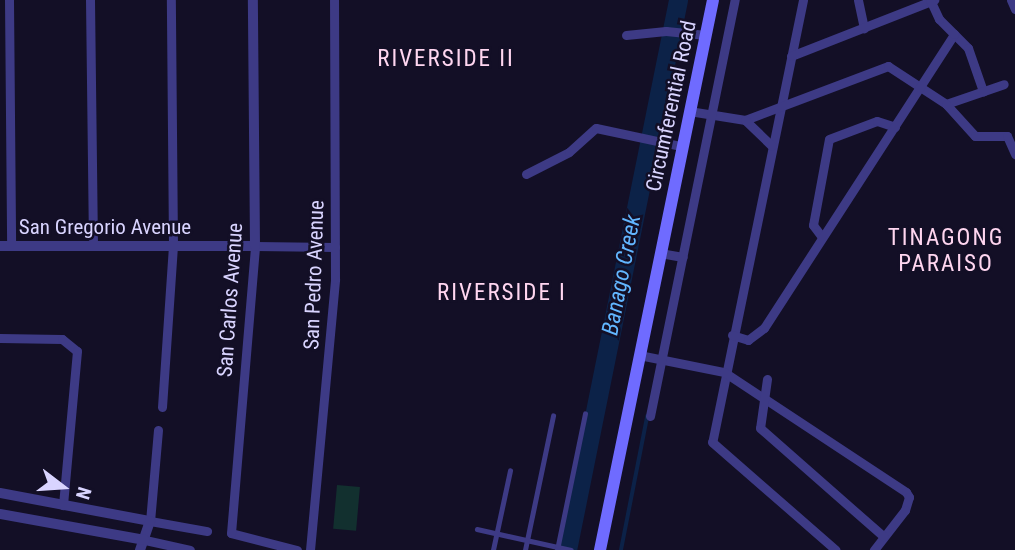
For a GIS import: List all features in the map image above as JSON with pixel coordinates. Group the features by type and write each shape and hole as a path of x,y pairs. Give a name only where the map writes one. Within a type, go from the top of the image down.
{"main road":[{"name":"Circumferential Road","path":"600,550 653,357 674,256 681,146 713,0"}],"street":[{"path":"5,246 9,0"},
{"path":"90,0 93,246"},
{"path":"162,407 173,246 171,0"},
{"name":"San Carlos Avenue","path":"253,0 255,246 231,533 297,550"},
{"name":"San Pedro Avenue","path":"310,550 335,247 334,0"},
{"path":"650,416 653,357 674,256 735,0"},
{"path":"803,0 712,436 716,448 836,550"},
{"path":"858,0 864,28"},
{"path":"790,56 932,0 939,19 968,48 983,90"},
{"path":"1012,0 1015,9"},
{"path":"626,35 666,30 706,35"},
{"path":"732,335 748,340 764,328 954,34"},
{"path":"689,111 745,120 883,67 920,86 946,104 975,136 1007,136 1015,154"},
{"path":"946,104 1004,84"},
{"path":"745,120 772,146"},
{"path":"822,237 813,226 829,139 877,121 895,127"},
{"path":"526,174 569,152 596,128 681,146"},
{"name":"San Gregorio Avenue","path":"5,246 335,247"},
{"path":"0,338 62,339 78,351 63,505"},
{"path":"653,357 724,372 764,394 906,492 909,497 905,510 874,550"},
{"path":"767,379 758,422 765,435 883,536"},
{"path":"143,545 150,521 159,430"},
{"path":"0,493 207,531"},
{"path":"0,514 143,545 190,550"}],"lane":[{"path":"559,548 585,414"},
{"path":"525,550 553,416"},
{"path":"493,550 510,471"},
{"path":"477,529 571,550"}],"green space":[{"path":"337,485 360,487 356,531 333,529"}],"waterway":[{"name":"Banago Creek","path":"567,550 678,0"},
{"path":"621,550 647,417"}],"district":[{"name":"RIVERSIDE II","path":"446,59"},
{"name":"TINAGONG PARAISO","path":"946,251"},
{"name":"RIVERSIDE I","path":"502,293"}]}
